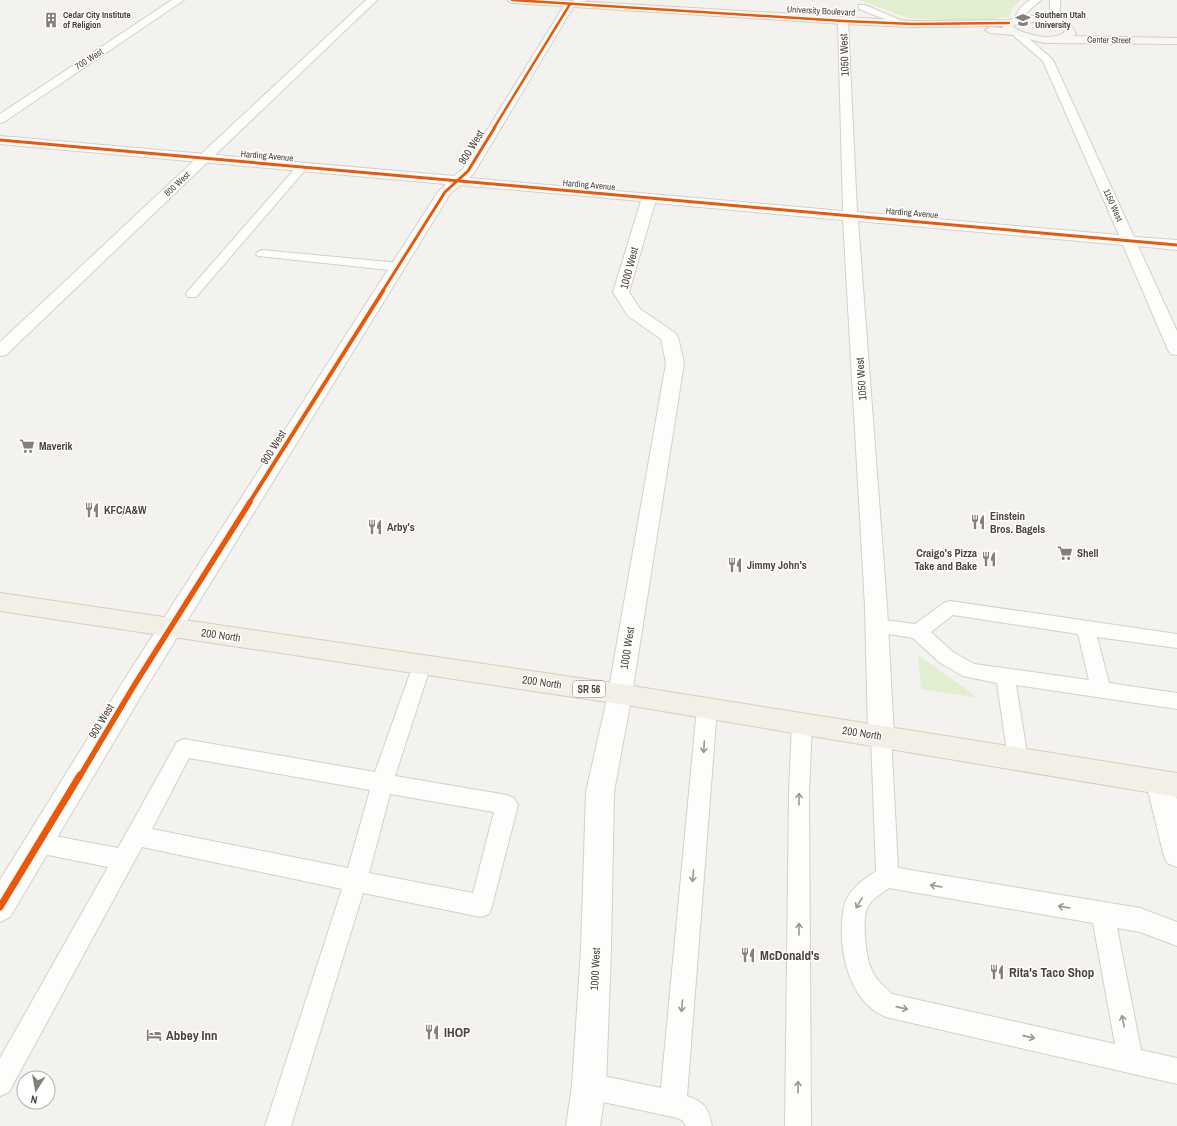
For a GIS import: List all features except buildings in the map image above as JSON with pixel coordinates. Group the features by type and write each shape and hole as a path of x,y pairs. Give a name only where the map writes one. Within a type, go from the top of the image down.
{"main road":[{"name":"University Boulevard","path":"512,0 577,2 843,21 908,24 1017,34"},
{"name":"Center Street","path":"1014,21 1038,19 1084,29 1157,40"},
{"name":"University Boulevard","path":"908,24 1014,21"},
{"path":"1014,21 1008,28 1017,34"},
{"path":"1057,39 1071,33 1068,28 1063,25"},
{"name":"Center Street","path":"1017,34 1035,38 1057,39 1177,41"},
{"name":"200 North","path":"0,602 620,694 1168,784"}],"street":[{"name":"700 West","path":"0,119 180,0"},
{"name":"800 West","path":"0,351 372,0"},
{"path":"1014,21 1024,9 1036,0"},
{"path":"1055,0 1055,15 1063,25"},
{"name":"900 West","path":"0,906 171,628 445,192 468,171 577,2"},
{"name":"1050 West","path":"843,21 850,216 877,626 880,736"},
{"name":"1150 West","path":"1017,34 1048,60 1177,350"},
{"path":"1048,60 1057,39"},
{"name":"Harding Avenue","path":"0,140 1177,245"},
{"name":"1000 West","path":"582,1126 589,1086 596,949 600,792 620,694 675,363 669,337 634,312 621,292 649,198"},
{"path":"1168,784 1177,853"}],"lane":[{"path":"862,7 908,24"},
{"path":"192,294 302,168"},
{"path":"262,254 399,267"},
{"path":"918,632 950,608 1177,641"},
{"path":"877,626 918,632 946,657 970,671 1177,701"},
{"path":"1086,628 1101,690"},
{"path":"278,1126 356,881 382,783 422,665"},
{"path":"1005,676 1018,759"},
{"path":"673,1104 707,708"},
{"path":"798,1126 799,800 802,724"},
{"path":"880,736 887,877"},
{"path":"0,1083 184,748 507,805 481,906 137,836"},
{"path":"38,843 123,860"},
{"path":"1177,934 1140,920 887,877 868,889 855,906 853,936 859,971 870,990 886,1005 1130,1059 1177,1071"},
{"path":"1103,914 1130,1059"},
{"path":"589,1086 673,1104 690,1110 698,1116 699,1126"}],"green space":[{"path":"859,0 1021,0 1013,7 1009,17 998,18 985,22 908,18"},
{"path":"918,655 978,698 921,689"}],"cycle path":[{"path":"512,0 843,21 913,24 1009,23"},
{"path":"0,907 135,684 445,192 468,171 570,4"},
{"path":"0,140 1177,245"}],"place":[{"name":"Cedar City Institute of Religion","path":"51,20"},
{"name":"Southern Utah University","path":"1023,20"},
{"name":"Maverik","path":"27,446"},
{"name":"KFC/A&W","path":"92,510"},
{"name":"Einstein Bros. Bagels","path":"978,522"},
{"name":"Arby's","path":"375,527"},
{"name":"Shell","path":"1065,553"},
{"name":"Craigo's Pizza Take and Bake","path":"989,559"},
{"name":"Jimmy John's","path":"735,565"},
{"name":"McDonald's","path":"748,955"},
{"name":"Rita's Taco Shop","path":"997,972"},
{"name":"IHOP","path":"432,1032"},
{"name":"Abbey Inn","path":"154,1035"}]}
